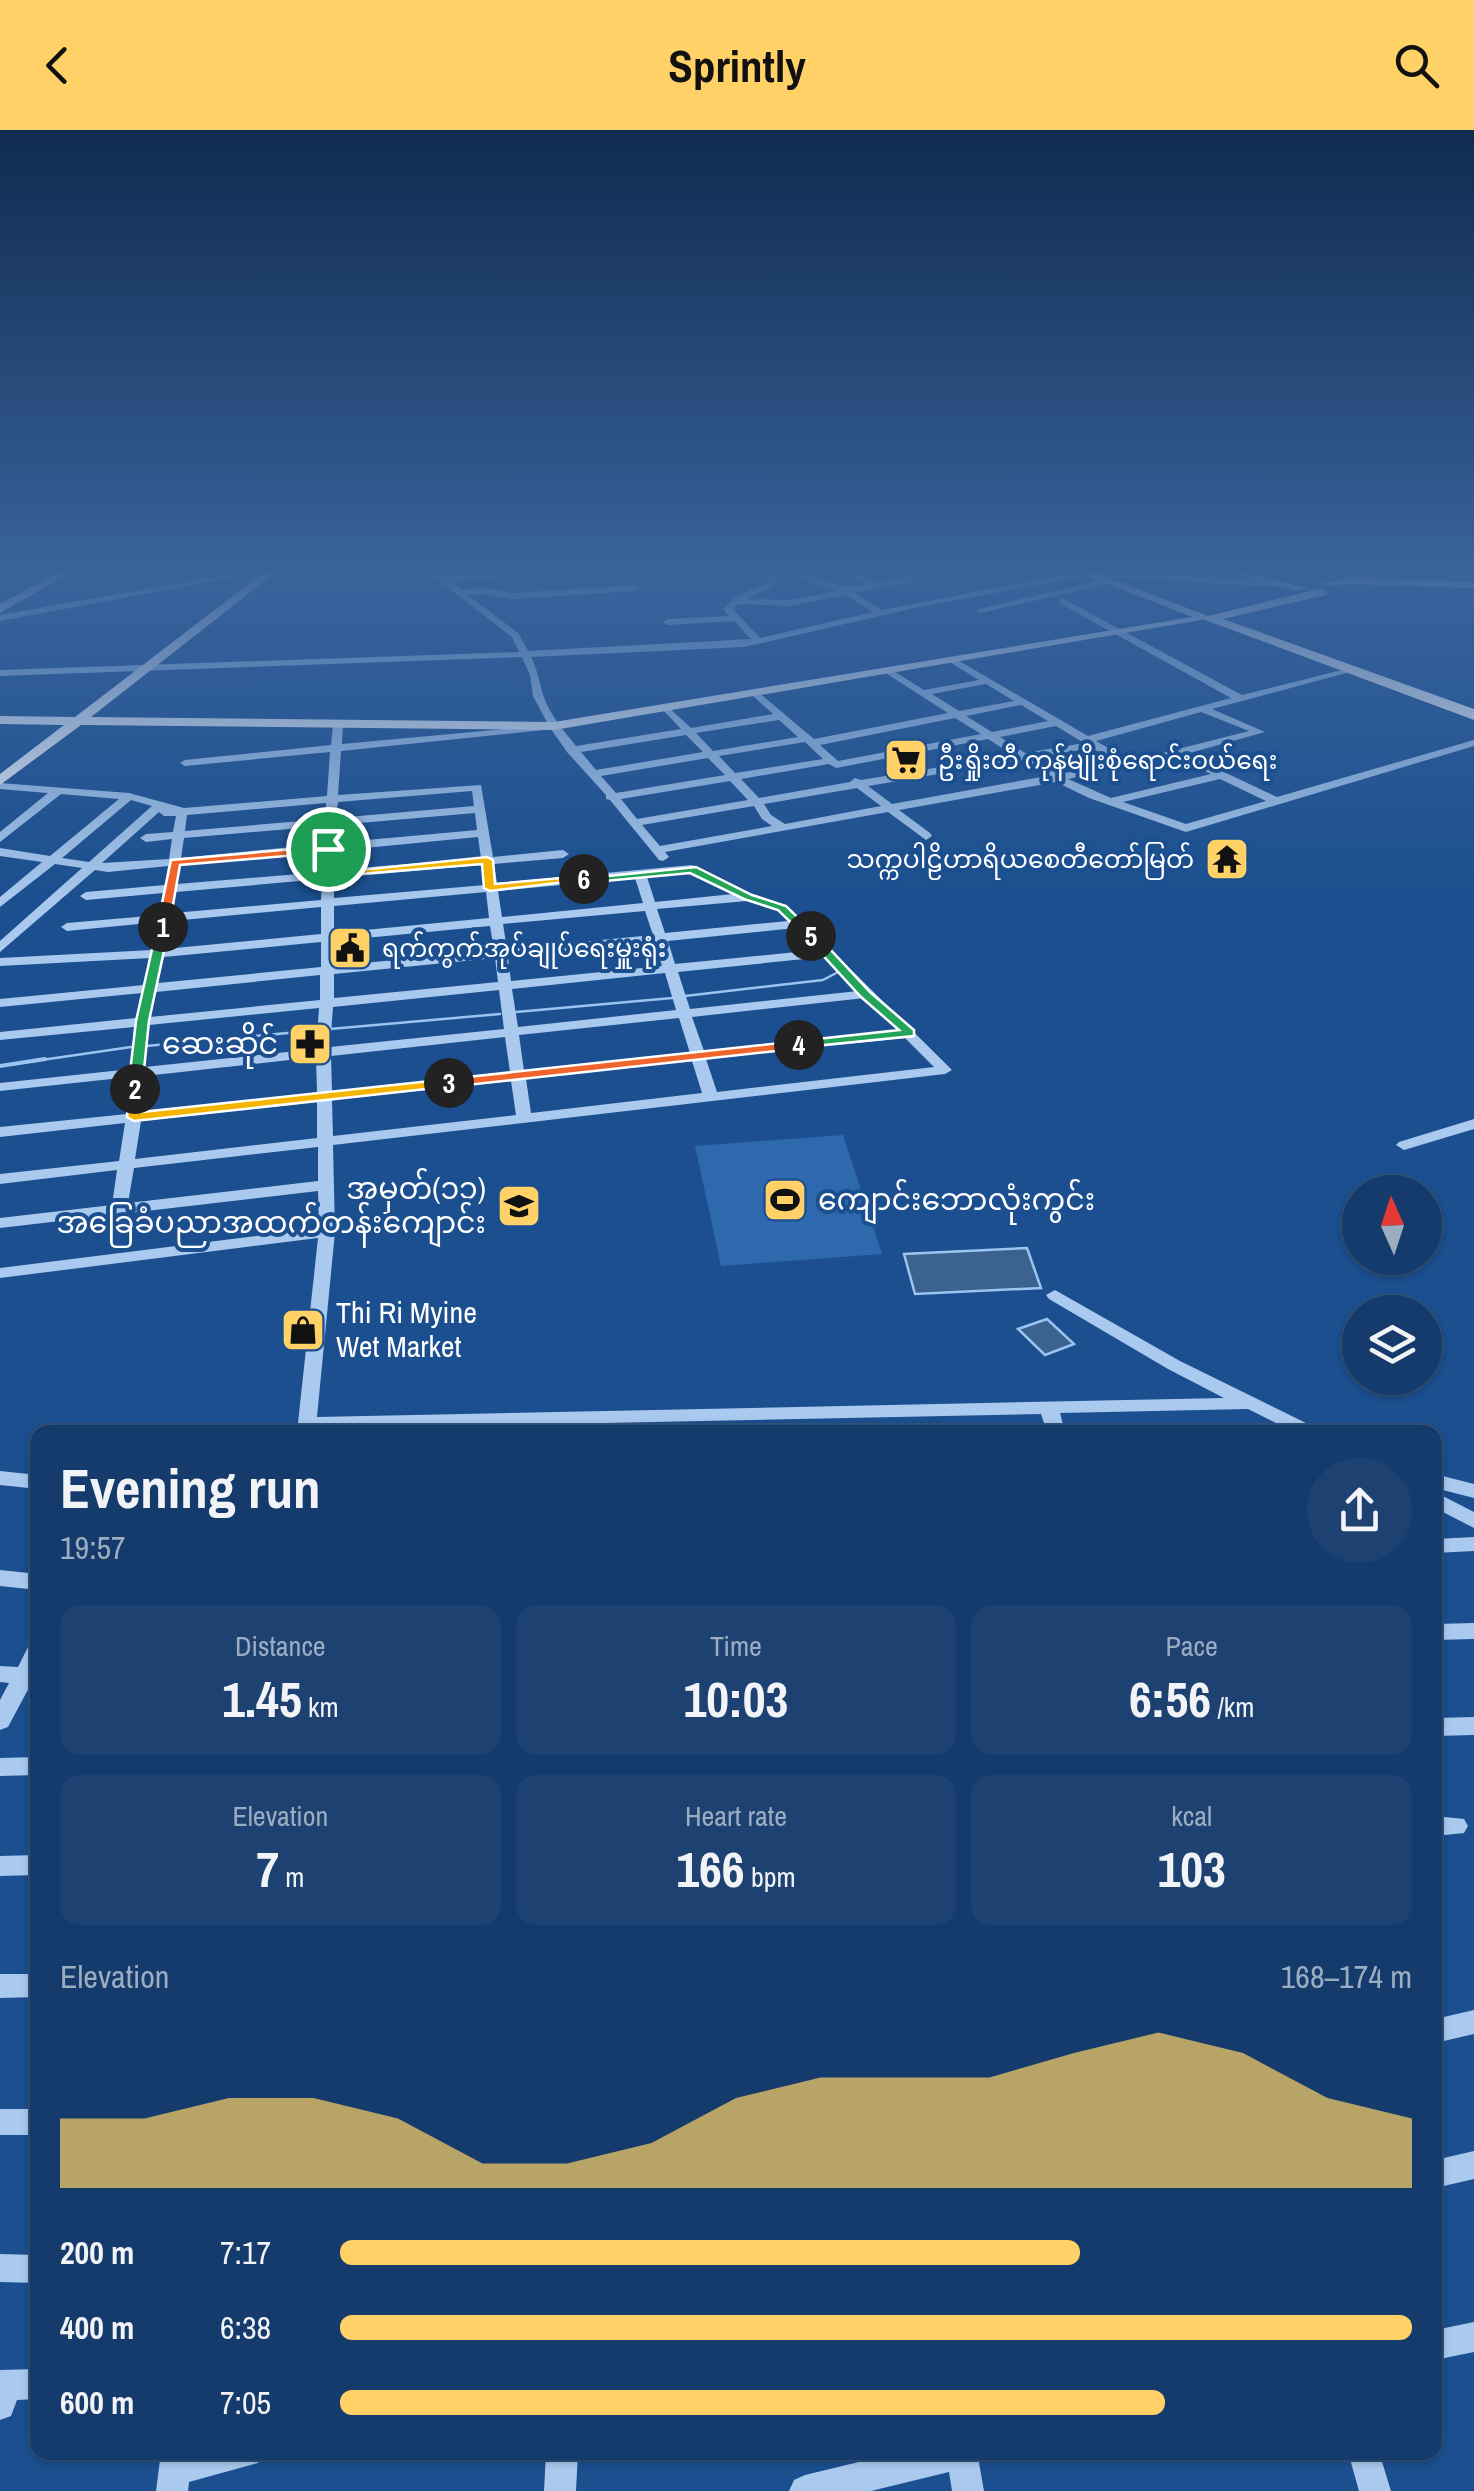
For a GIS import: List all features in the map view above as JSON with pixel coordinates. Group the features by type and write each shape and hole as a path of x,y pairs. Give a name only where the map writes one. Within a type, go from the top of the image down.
{"highway":[{"path":"1373,679 1474,715"}],"main road":[{"path":"0,783 129,679"},
{"path":"0,720 554,726 846,679"}],"street":[{"path":"533,679 538,696 571,750 671,867"},
{"path":"900,679 1058,778 1110,802 1186,828 1474,743"},
{"path":"985,679 1129,765"},
{"path":"1204,679 1239,698"},
{"path":"632,823 1025,758 1312,679"},
{"path":"922,693 988,681"},
{"path":"758,694 860,786 926,836"},
{"path":"591,774 1023,702"},
{"path":"658,850 1129,765 1260,732 1202,708"},
{"path":"667,709 758,803 766,818 784,829"},
{"path":"571,750 782,716"},
{"path":"610,797 1058,723"},
{"path":"306,1425 327,1232 323,1029 327,1002 328,849 338,725"},
{"path":"185,764 554,726"},
{"path":"1176,753 1278,802"},
{"path":"1110,802 1221,775"},
{"path":"0,783 129,796 162,809 182,811 476,786 524,1119"},
{"path":"0,838 59,790"},
{"path":"0,903 129,796"},
{"path":"0,948 91,865 162,809"},
{"path":"146,838 481,809"},
{"path":"119,1209 134,1117 142,1021 166,918 182,811"},
{"path":"0,852 108,868 484,833"},
{"path":"86,896 563,854"},
{"path":"0,1179 945,1070 782,908 748,897 692,869 671,867 646,874 67,926"},
{"path":"646,874 648,906 711,1098"},
{"path":"0,962 156,954 748,897"},
{"path":"0,1003 800,924"},
{"path":"0,1036 827,952"},
{"path":"0,1087 325,1052 510,1019 681,1002 866,994"},
{"path":"0,1132 910,1033"},
{"path":"1404,1145 1474,1124"},
{"path":"0,1223 328,1185"},
{"path":"0,1272 327,1232"},
{"path":"1056,1295 1174,1365 1295,1425"},
{"path":"574,1425 811,1424 1049,1408 1253,1403"},
{"path":"1049,1408 1054,1425"},
{"path":"0,1478 30,1481"},
{"path":"1442,1483 1474,1490"},
{"path":"1442,1502 1474,1522"},
{"path":"1442,1546 1474,1544"},
{"path":"0,1578 30,1581"},
{"path":"1442,1632 1474,1631"},
{"path":"0,1674 30,1676 0,1722"},
{"path":"1442,1727 1474,1726"},
{"path":"0,1767 30,1766"},
{"path":"0,1866 30,1865"},
{"path":"0,1986 30,1986"},
{"path":"1442,2029 1474,2022"},
{"path":"0,2122 30,2122"},
{"path":"1442,2172 1474,2165"},
{"path":"0,2268 30,2269"},
{"path":"1442,2343 1474,2336"},
{"path":"175,2471 217,2460"},
{"path":"560,2491 562,2460"},
{"path":"804,2491 935,2460"},
{"path":"965,2460 968,2491"},
{"path":"1365,2460 1375,2491"}],"shaded area":[{"name":"ကျောင်းဘောလုံးကွင်း","path":"843,1135 882,1254 721,1266 695,1146"},
{"path":"1027,1248 1041,1288 915,1294 904,1254"},
{"path":"1047,1319 1074,1344 1045,1355 1018,1329"}],"waterway":[{"path":"685,996 823,980 840,971"},
{"path":"516,1012 672,998"},
{"path":"330,1029 500,1014"},
{"path":"146,1046 321,1030"},
{"path":"28,1062 131,1047"},
{"path":"0,1066 45,1059"}],"place":[{"name":"ဦးရှိုးတီ ကုန်မျိုးစုံရောင်းဝယ်ရေး","path":"906,760"},
{"name":"သက္ကပါဠိဟာရိယစေတီတော်မြတ်","path":"1227,859"},
{"name":"ရက်ကွက်အုပ်ချုပ်ရေးမှူးရုံး","path":"350,948"},
{"name":"ဆေးဆိုင်","path":"310,1044"},
{"name":"ကျောင်းဘောလုံးကွင်း","path":"785,1200"},
{"name":"အမှတ်(၁၁) အခြေခံပညာအထက်တန်းကျောင်း","path":"519,1206"},
{"name":"Thi Ri Myine Wet Market","path":"303,1330"}],"route":[{"path":"328,849 330,873 487,860 490,888 692,869 748,897 782,908 910,1033 134,1117 142,1021 175,862 328,849"}]}
